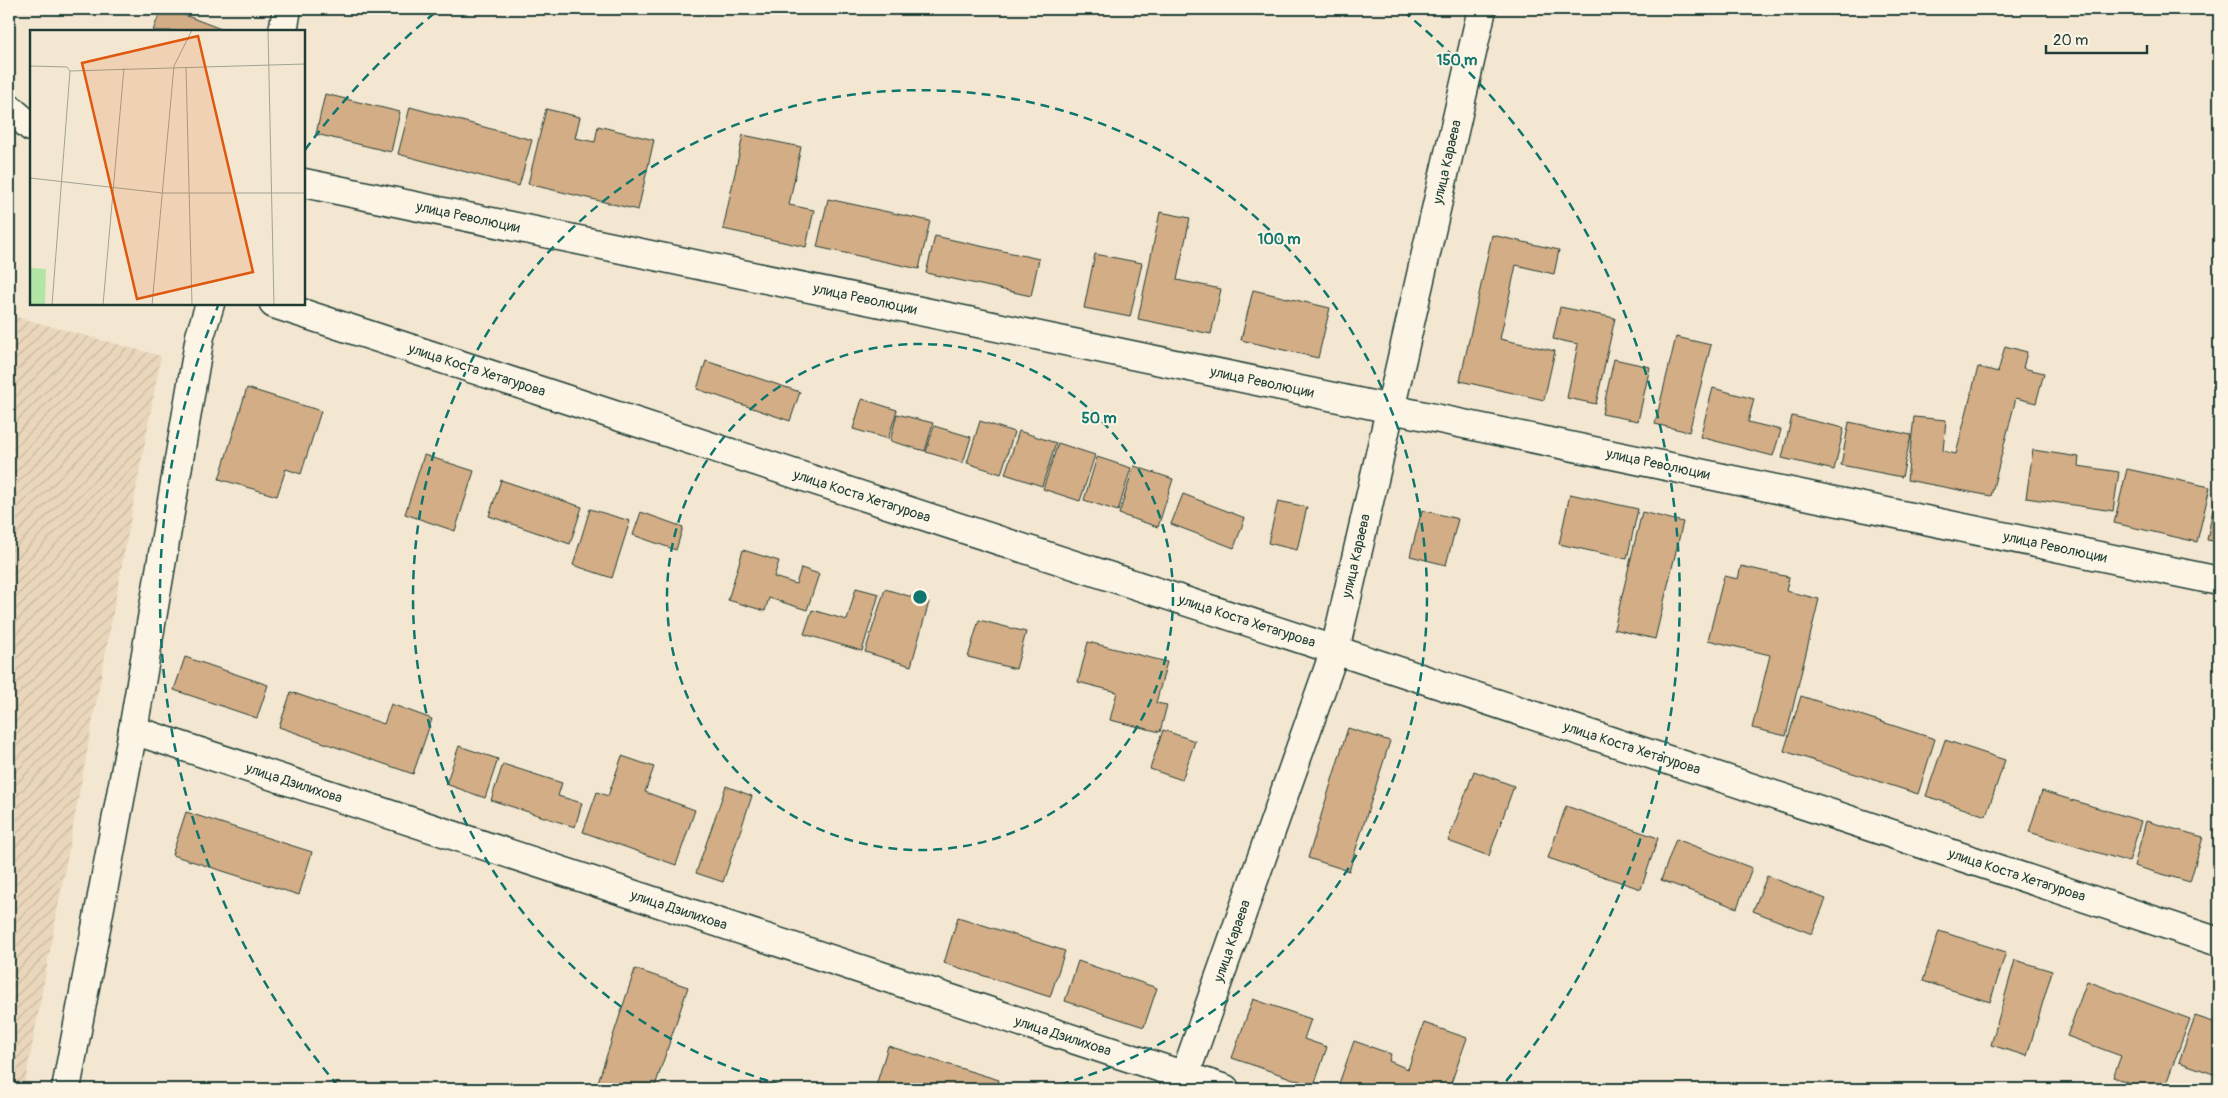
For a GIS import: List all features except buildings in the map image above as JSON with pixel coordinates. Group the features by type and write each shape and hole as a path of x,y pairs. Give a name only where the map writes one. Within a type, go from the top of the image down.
{"street":[{"path":"283,30 287,9"},
{"name":"улица Караева","path":"1182,1083 1335,650 1482,9"},
{"path":"9,108 30,126"},
{"name":"улица Революции","path":"305,183 2219,581"},
{"path":"66,1089 133,730 200,336 210,305"},
{"name":"улица Коста Хетагурова","path":"277,305 1335,650 2219,942"},
{"name":"улица Дзилихова","path":"133,730 1182,1083 1224,1089"}],"shaded area":[{"path":"9,315 161,356 24,1089 9,1089"}]}
